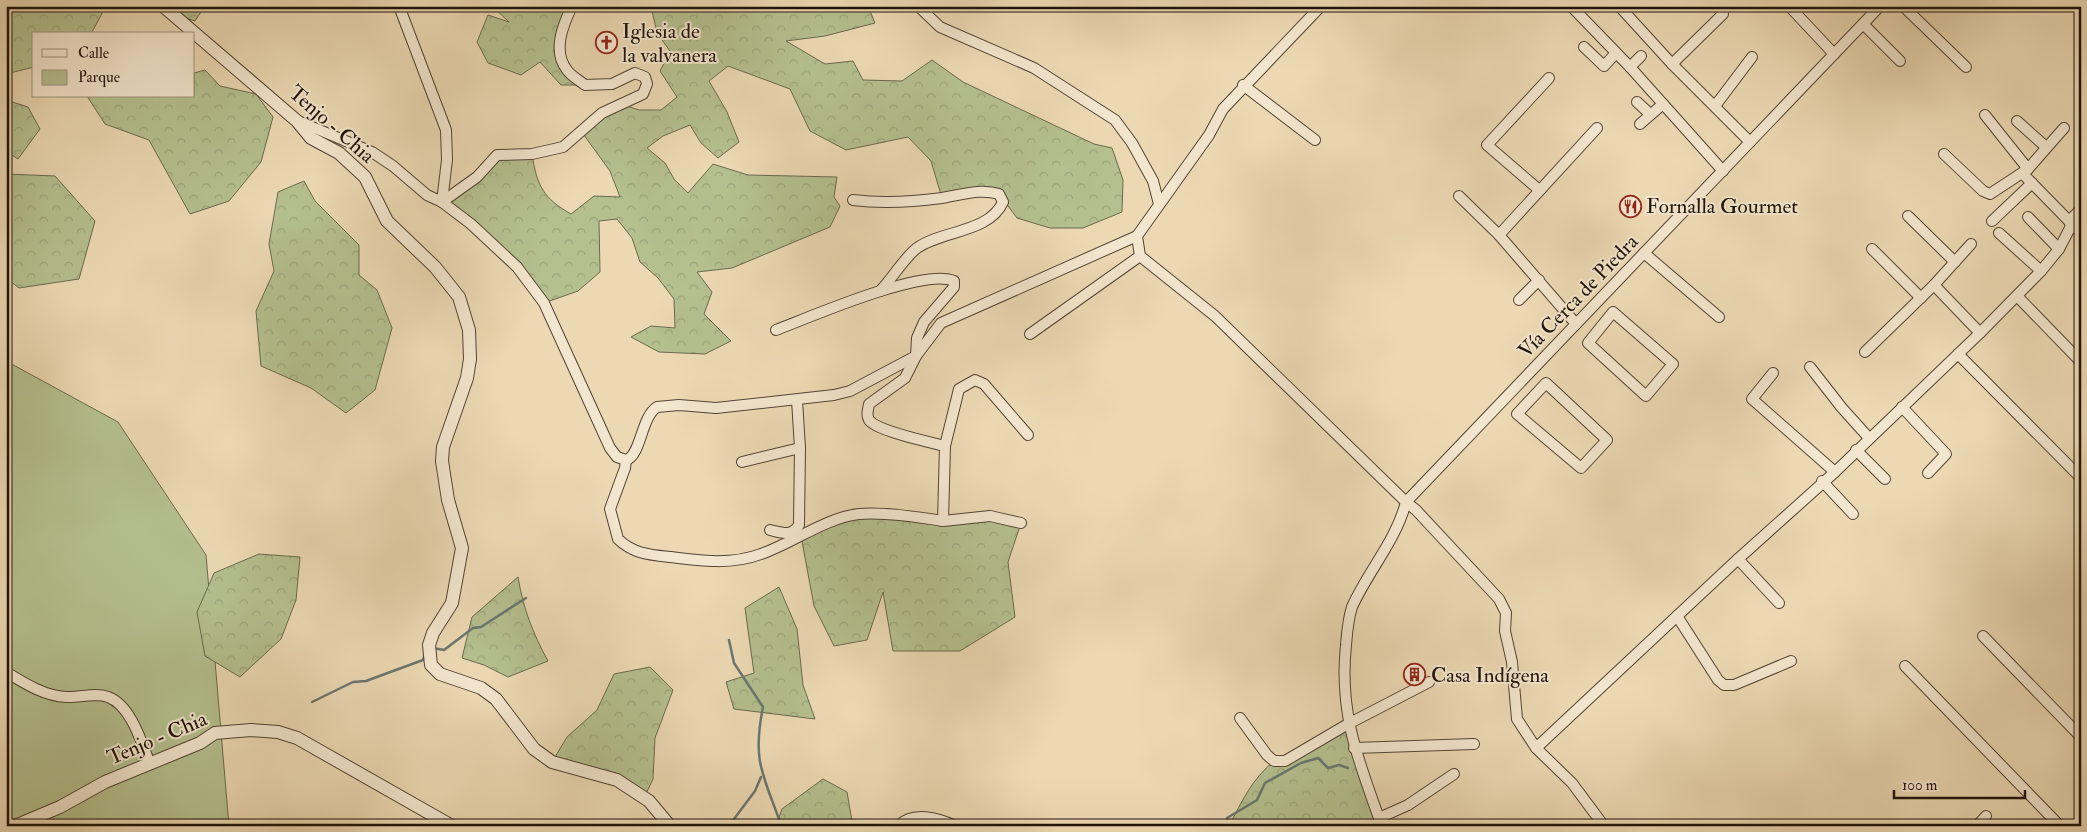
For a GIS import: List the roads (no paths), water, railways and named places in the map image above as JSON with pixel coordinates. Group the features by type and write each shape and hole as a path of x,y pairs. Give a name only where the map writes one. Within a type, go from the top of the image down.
{"street":[{"name":"Tenjo - Chia","path":"163,6 194,32"},
{"path":"399,6 446,130 447,160 442,202"},
{"path":"442,202 477,177 497,154 532,154 563,147 602,113 643,94 647,84 645,77 634,73 612,84 585,85 566,70 560,50 561,31 572,6"},
{"path":"918,6 940,27 1020,61 1115,120 1132,143 1153,181 1159,204"},
{"path":"945,446 895,433 870,422 867,415 869,404 904,378 916,356 941,323 1137,236 1209,135 1223,109 1243,85 1321,6"},
{"path":"1571,6 1630,67 1723,171"},
{"path":"1618,6 1672,64 1750,142"},
{"path":"1789,6 1834,54"},
{"name":"Vía Cerca de Piedra","path":"1406,502 1457,451 1880,6"},
{"path":"1904,6 1966,68"},
{"path":"1672,64 1723,14"},
{"path":"1863,24 1900,61"},
{"name":"Tenjo - Chia","path":"195,33 298,121 311,138 339,154 365,177 387,221 435,267 460,297 469,330 470,359 467,378 443,447 442,461 448,500 462,548 452,603 433,633 429,644 431,665 440,674 481,688 496,699 534,749 552,762 617,780 649,801 670,826"},
{"path":"1584,47 1604,66 1616,53"},
{"path":"1630,67 1641,56"},
{"path":"1715,106 1752,57"},
{"path":"1538,189 1488,145 1549,78"},
{"path":"1243,85 1316,140"},
{"path":"1637,102 1650,114"},
{"path":"1640,124 1663,104"},
{"path":"1986,115 2032,183 2070,224 2081,232"},
{"path":"298,121 372,152 393,166 427,195 442,202 471,224 517,267 544,303 610,448 617,457 626,460"},
{"path":"2017,121 2046,147"},
{"path":"1499,235 1538,189 1597,128"},
{"path":"1944,154 1982,191 1990,194 2025,171 2064,128"},
{"path":"1153,181 1170,190"},
{"path":"1992,221 2032,183"},
{"path":"853,200 894,203 942,198 969,192 999,194 1003,202 1000,210 978,224 937,238 917,248 878,293"},
{"path":"1459,196 1499,235 1576,324"},
{"path":"1536,748 1738,558 1822,481 1835,472 1980,333 2041,271 2059,249 2070,224 2081,209"},
{"path":"1908,216 1955,262"},
{"path":"2028,217 2059,249"},
{"path":"1999,233 2041,271"},
{"path":"1137,236 1140,256 1215,316 1416,510 1499,599 1506,613 1505,631 1512,662 1517,719 1536,748 1572,783 1604,826"},
{"path":"1865,352 1934,285 1972,244"},
{"path":"1872,249 1920,298"},
{"path":"1644,253 1718,317"},
{"path":"1030,334 1140,256"},
{"path":"776,330 849,302 914,281 942,277 954,281 954,287 924,322 917,338 916,356"},
{"path":"1519,300 1539,280"},
{"path":"1934,285 1980,333"},
{"path":"2017,296 2081,362"},
{"path":"1593,307 1606,319"},
{"path":"1614,312 1673,364 1646,396 1588,343 1606,319 1614,312"},
{"path":"1958,354 2081,478"},
{"path":"626,460 633,455 648,417 657,407 679,405 716,408 834,395 850,391 916,356"},
{"path":"1810,367 1842,408 1869,438"},
{"path":"1773,374 1752,399 1835,472"},
{"path":"942,521 945,446 959,389 975,380 984,384 1028,435"},
{"path":"1546,384 1607,440 1581,468 1517,414 1531,399 1546,384"},
{"path":"1516,387 1531,399"},
{"path":"770,530 788,534 794,532 798,525 800,448 796,400"},
{"path":"1902,407 1946,454 1928,473"},
{"path":"742,462 800,448"},
{"path":"1856,450 1885,479"},
{"path":"626,460 626,468 610,509 618,539 638,553 706,562 744,559 761,554 843,518 859,514 886,514 942,521 990,516 1021,523"},
{"path":"1822,481 1853,514"},
{"path":"1406,502 1403,515 1383,555 1352,607 1343,673 1348,724 1354,748 1379,822 1454,774"},
{"path":"1738,558 1779,603"},
{"path":"1677,616 1718,680 1724,685 1734,685 1792,661"},
{"path":"1983,636 2081,737"},
{"path":"1905,666 2060,826"},
{"path":"6,672 31,687 64,697 108,696 116,701 136,728 150,764"},
{"path":"1240,718 1267,755 1274,761 1285,762 1348,724 1429,682"},
{"name":"Tenjo - Chia","path":"15,826 60,807 105,782 200,743 215,733 251,730 278,732 297,738 452,826"},
{"path":"1354,748 1474,744"},
{"path":"1977,826 1986,816"},
{"path":"900,826 912,818 926,818 953,826"},
{"path":"2077,826 2081,822"}],"waterway":[{"path":"433,648 444,650 473,628 481,627 526,598"},
{"path":"729,640 734,663 763,707 759,754 764,779 780,822 779,826"},
{"path":"312,702 353,682 366,681 423,660 425,654"},
{"path":"1228,826 1227,818 1257,800 1265,783 1301,763 1318,758 1328,768 1339,765 1348,768"},
{"path":"731,823 755,791 761,777"},
{"path":"780,822 787,826"}],"place":[{"name":"Iglesia de la valvanera","path":"606,43"},
{"name":"Fornalla Gourmet","path":"1630,206"},
{"name":"Casa Indígena","path":"1415,675"}]}
